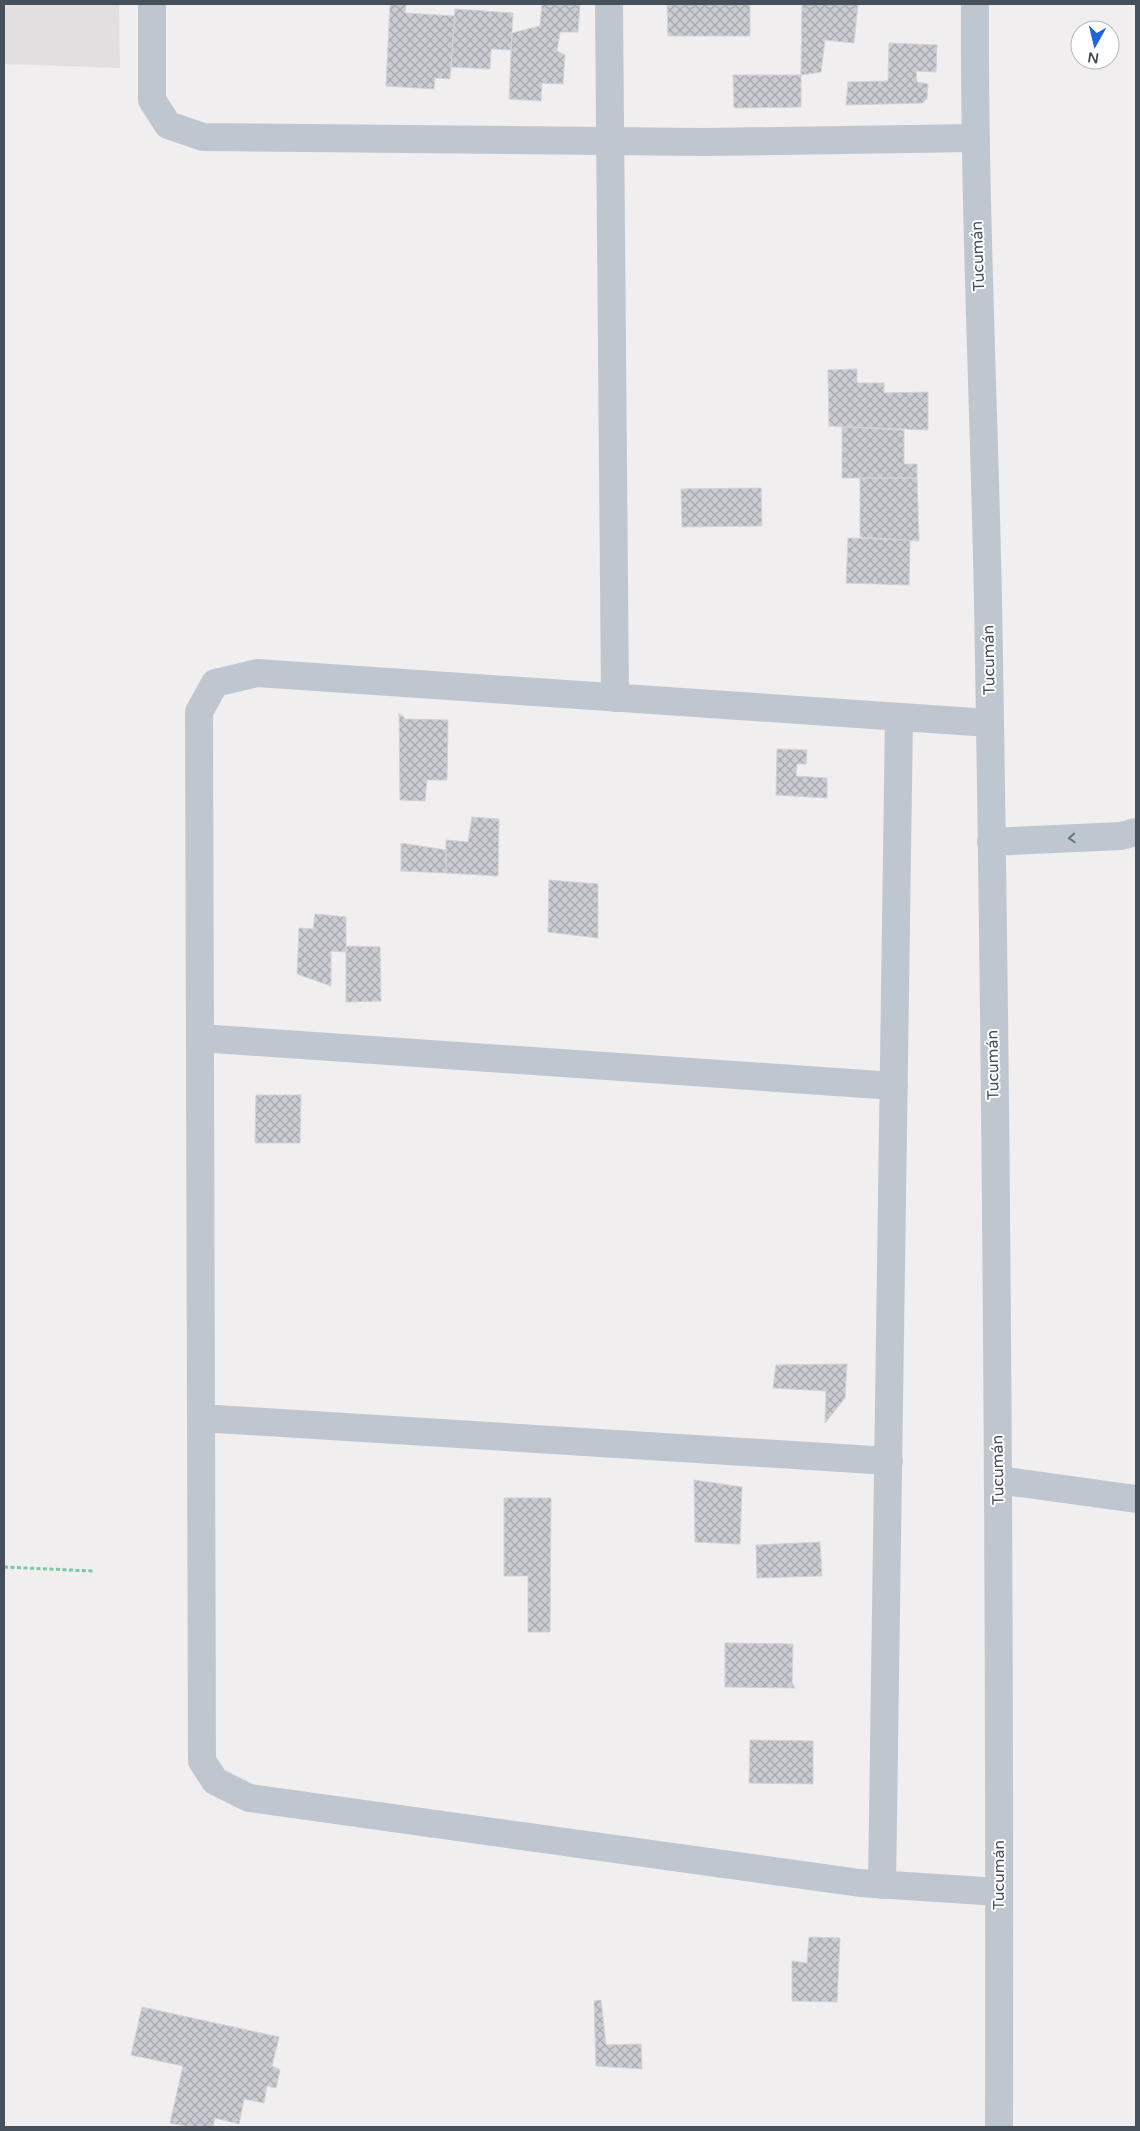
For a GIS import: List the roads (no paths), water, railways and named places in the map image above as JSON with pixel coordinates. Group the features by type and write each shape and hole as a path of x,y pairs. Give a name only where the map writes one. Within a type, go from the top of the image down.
{"street":[{"path":"152,4 152,100 168,125 203,137 705,142 975,138"},
{"path":"609,4 612,140 614,698"},
{"name":"Tucumán","path":"975,4 975,138 991,842 998,1480 999,2127"},
{"path":"989,723 257,673 215,683 199,712 202,1761 215,1781 249,1798 882,1884 999,1892"},
{"path":"882,1884 899,717"},
{"path":"991,842 1131,841"},
{"path":"200,1038 894,1086"},
{"path":"201,1418 888,1461"},
{"path":"998,1480 1136,1500"}]}
